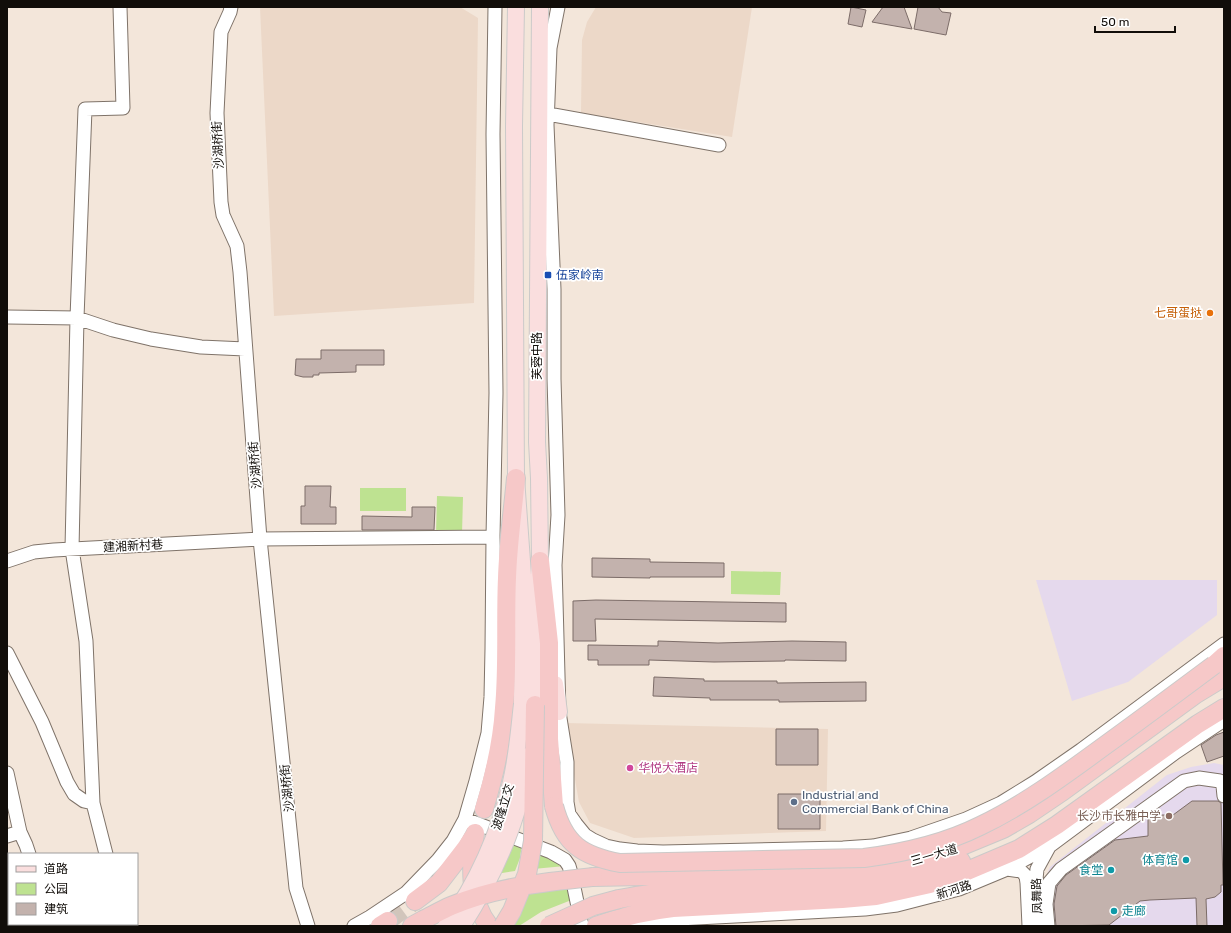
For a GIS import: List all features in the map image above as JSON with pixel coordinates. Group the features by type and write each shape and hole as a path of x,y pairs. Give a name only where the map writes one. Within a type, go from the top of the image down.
{"highway":[{"path":"484,809 494,776 501,741 507,664 507,577 516,478"},
{"path":"540,561 549,643 549,739 554,806 557,818 563,831 573,843 587,854 620,863 864,858 891,854 925,846 959,834 1017,807 1065,776 1221,666"},
{"name":"三一大道","path":"959,855 1029,814 1063,791 1196,694 1221,666"},
{"name":"三一大道","path":"549,926 593,906 619,899 658,892 844,886 871,883 910,869 959,855 987,851 1047,817 1187,714 1224,690"},
{"path":"503,926 512,910 527,874 533,841 528,704"},
{"path":"596,926 650,910 704,905 842,899 873,896 930,884 976,868 1005,863 1018,849 1057,826 1198,724 1224,708"},
{"path":"959,855 989,821"},
{"path":"415,901 439,883 466,848 470,826"},
{"path":"470,826 472,878 478,906 483,919 489,926"},
{"path":"959,855 1005,863"},
{"path":"864,858 910,869"},
{"path":"873,896 910,869"},
{"name":"三一大道","path":"417,924 451,906 502,890 555,881 593,877 804,873 910,869"}],"main road":[{"name":"芙蓉中路","path":"516,7 514,126 516,478 523,576 528,704"},
{"name":"芙蓉中路","path":"528,704 540,561 537,426 540,7"},
{"path":"549,643 559,712"},
{"name":"波隆立交","path":"446,926 472,886 487,854 501,818 528,704"},
{"name":"波隆立交","path":"462,926 492,873 505,846 523,790 528,704"}],"street":[{"path":"106,853 93,803 86,641 72,549 77,318 85,109 123,108 120,7"},
{"name":"沙湖桥街","path":"230,7 230,12 221,32 217,121 221,202 224,215 237,246 260,539 296,888 308,926"},
{"path":"354,926 395,901 420,879 453,841 470,826 476,781 488,733 491,697 496,393 493,134 495,7"},
{"path":"558,7 550,48 548,114 554,289 554,380 558,516 555,565 559,712 567,762 567,802 570,814 585,835 606,846 650,852 843,848 873,846 911,838 966,819 1001,803 1035,782 1088,745 1224,644"},
{"path":"548,114 719,145"},
{"path":"7,316 77,318 112,330 152,339 201,347 245,349"},
{"name":"建湘新村巷","path":"7,561 34,552 260,539 493,537"},
{"path":"7,653 42,722 67,782 74,794 84,801 93,803"},
{"name":"新河路","path":"636,926 678,919 865,909 896,905 959,889 1005,863 1051,845 1176,752 1224,720"},
{"path":"7,773 20,832 29,853"},
{"path":"1048,926 1046,904 1048,883 1062,869 1184,781 1199,778 1220,781 1223,786 1224,796"},
{"path":"470,826 551,852 565,860 569,866 582,926"},
{"path":"7,836 20,832"},
{"path":"565,860 585,835"},
{"name":"凤舞路","path":"1038,926 1037,869 1051,845"},
{"name":"凤舞路","path":"1005,863 1021,871 1026,876 1029,926"}],"shaded area":[{"path":"260,7 460,7 478,18 474,303 274,316"},
{"path":"596,7 752,7 732,137 581,113 582,40 587,22"},
{"path":"1036,580 1217,580 1217,615 1128,682 1072,701"},
{"path":"565,723 828,729 826,831 634,838 590,823 579,802"},
{"name":"长沙市长雅中学","path":"1214,763 1224,765 1224,926 1046,926 1043,884 1050,867 1167,775 1191,767"}],"green space":[{"path":"360,488 406,488 406,511 360,511"},
{"path":"437,496 463,497 462,534 436,534"},
{"path":"731,571 781,572 780,595 731,594"},
{"path":"510,839 522,844 520,858 515,871 496,874"},
{"path":"537,849 565,866 533,869"},
{"path":"571,883 574,899 541,912 519,926 506,926 523,892"}],"building":[{"path":"851,7 866,10 862,27 848,24"},
{"path":"883,7 904,7 912,29 872,22"},
{"path":"918,7 938,7 942,12 951,13 946,35 914,29"},
{"path":"321,350 384,350 384,365 356,365 356,372 319,373 319,375 313,375 313,377 295,375 296,359 321,359"},
{"path":"305,486 331,486 330,507 336,507 336,524 301,524 301,506 305,506"},
{"path":"412,507 435,507 434,530 362,530 362,516 412,517"},
{"path":"592,558 650,559 650,562 724,563 724,577 592,577"},
{"path":"596,600 786,603 786,622 595,619 596,641 573,641 573,601"},
{"path":"658,641 718,643 792,641 846,642 846,661 785,660 714,662 649,660 649,665 598,665 598,660 588,660 588,645 658,646"},
{"path":"654,677 704,679 704,681 777,681 777,683 866,682 866,701 779,702 779,700 710,700 710,698 653,696"},
{"path":"776,729 818,729 818,765 776,765"},
{"path":"1224,732 1224,756 1207,762 1201,745 1216,735"},
{"path":"778,794 820,794 820,829 778,829"},
{"name":"长沙市长雅中学","path":"1192,801 1218,801 1221,803 1223,885 1221,885 1221,892 1215,897 1206,899 1207,926 1197,926 1196,898 1140,901 1109,925 1056,926 1054,904 1057,886 1066,875 1115,840 1148,836 1148,816 1173,815"}],"tunnel":[{"path":"388,921 415,901"}],"place":[{"name":"伍家岭南","path":"548,275"},
{"name":"七哥蛋挞","path":"1210,313"},
{"name":"华悦大酒店","path":"630,768"},
{"name":"Industrial and Commercial Bank of China","path":"794,802"},
{"name":"长沙市长雅中学","path":"1169,816"},
{"name":"体育馆","path":"1186,860"},
{"name":"食堂","path":"1111,870"},
{"name":"走廊","path":"1114,911"}]}
